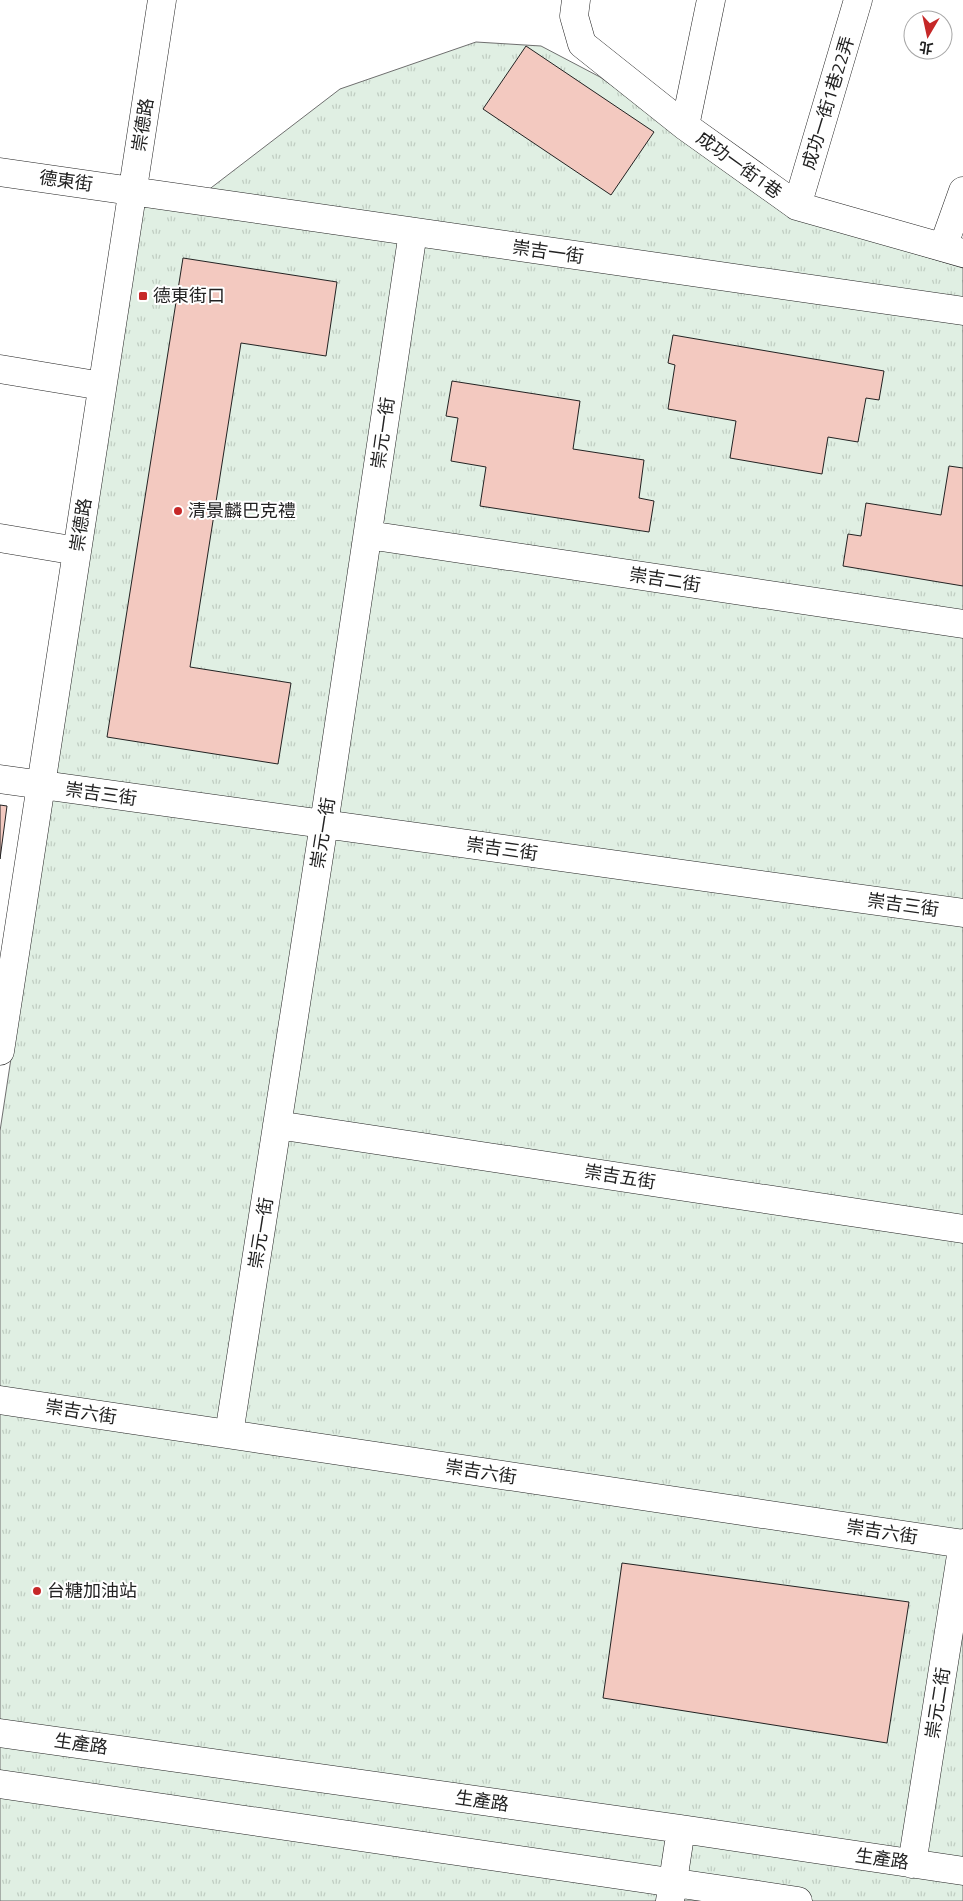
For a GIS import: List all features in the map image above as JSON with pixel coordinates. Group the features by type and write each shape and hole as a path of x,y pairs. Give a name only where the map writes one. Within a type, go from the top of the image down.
{"street":[{"name":"崇德路","path":"0,1051 162,0"},
{"name":"成功一街1巷","path":"576,0 574,16 582,44 685,126 797,206 953,250"},
{"path":"685,126 711,0"},
{"name":"成功一街1巷22弄","path":"797,206 858,0"},
{"name":"德東街","path":"0,172 132,190"},
{"name":"崇吉一街","path":"132,190 963,311"},
{"path":"953,250 963,191"},
{"name":"崇元一街","path":"229,1434 324,824 413,232"},
{"path":"0,369 102,386"},
{"name":"崇吉二街","path":"368,535 963,624"},
{"path":"0,538 77,551"},
{"name":"崇吉三街","path":"0,779 963,913"},
{"name":"崇吉五街","path":"277,1125 963,1229"},
{"name":"崇吉六街","path":"0,1400 963,1544"},
{"name":"崇元二街","path":"912,1864 963,1544"},
{"name":"生產路","path":"0,1733 681,1829 963,1871"},
{"path":"0,1784 671,1892 798,1901"},
{"path":"671,1892 681,1829"}],"green space":[{"path":"476,42 541,46 600,77 794,217 963,268 963,1901 0,1901 0,1131 141,201 203,194 340,89"}],"building":[{"path":"526,46 654,132 611,195 483,109"},
{"name":"清景麟巴克禮","path":"183,258 337,282 326,356 241,343 190,667 291,683 278,764 107,737"},
{"path":"673,335 884,371 879,400 866,398 858,442 828,437 822,474 730,458 736,421 668,409 675,365 668,363"},
{"path":"452,381 580,401 573,449 644,460 639,498 654,501 649,532 480,506 486,467 451,461 458,418 446,416"},
{"path":"949,466 963,468 963,586 843,566 848,534 861,536 866,503 941,515"},
{"path":"0,805 7,806 0,859"},
{"path":"622,1563 909,1602 887,1743 603,1698"}],"place":[{"name":"德東街口","path":"143,296"},
{"name":"清景麟巴克禮","path":"178,511"},
{"name":"台糖加油站","path":"37,1591"}]}
